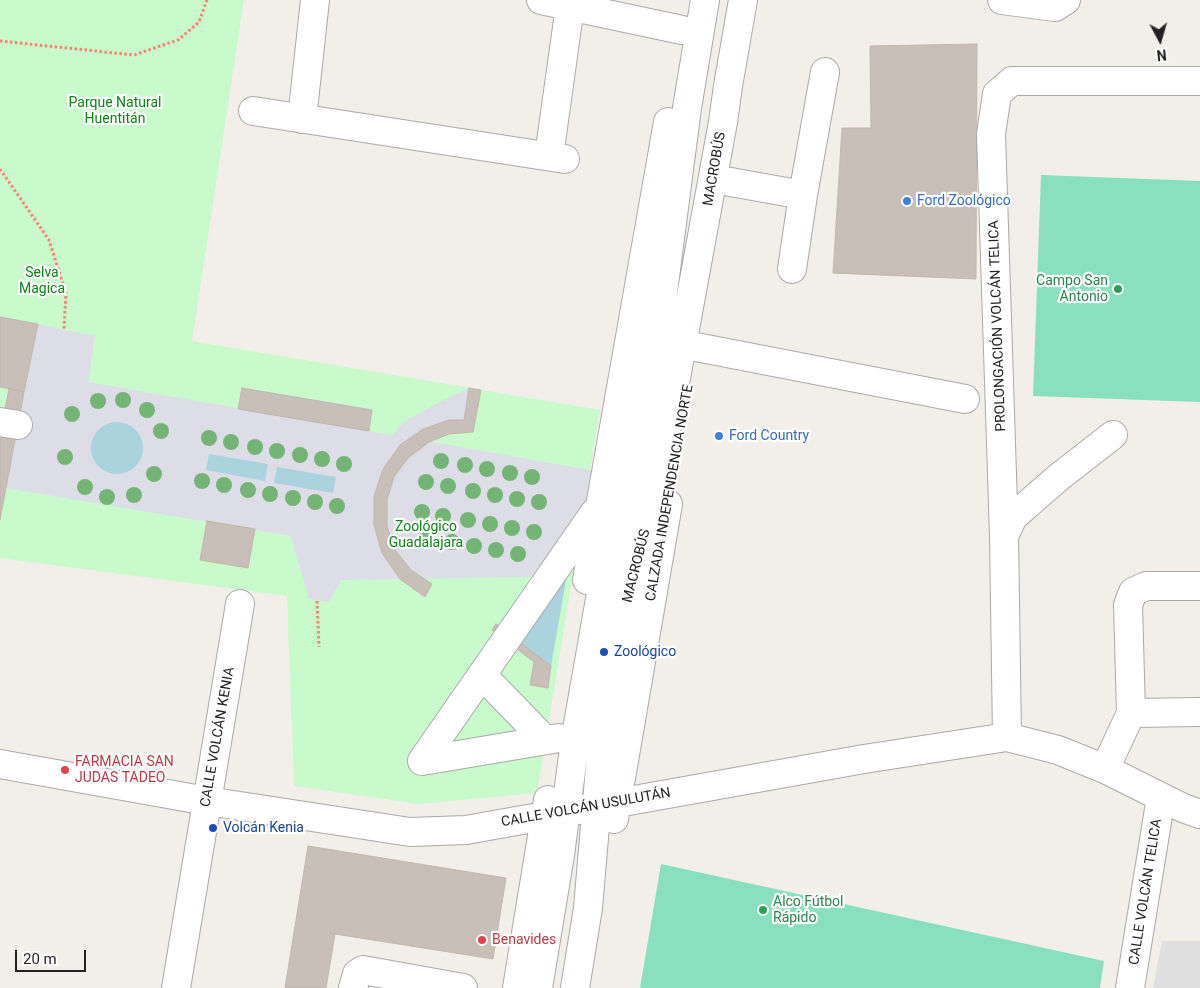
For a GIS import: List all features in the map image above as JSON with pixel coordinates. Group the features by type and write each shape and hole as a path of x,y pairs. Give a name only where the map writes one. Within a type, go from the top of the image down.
{"street":[{"path":"302,119 315,0"},
{"path":"541,0 682,30"},
{"path":"517,988 555,814 552,739 600,504 688,0"},
{"name":"MACROBÚS","path":"538,988 560,855 555,814 575,741 606,564 629,498 659,323 687,108 705,0"},
{"name":"MACROBÚS","path":"575,988 607,804 602,744 634,567 654,503 723,122 743,0"},
{"name":"CALZADA INDEPENDENCIA NORTE","path":"587,988 607,804 696,347 725,181 760,0"},
{"path":"1002,0 1060,3"},
{"path":"253,111 557,158 570,6"},
{"path":"792,269 803,194 825,72"},
{"name":"PROLONGACIÓN VOLCÁN TELICA","path":"1007,737 1004,536 991,134 997,94 1012,81 1200,81"},
{"path":"725,181 803,194"},
{"path":"696,347 964,399"},
{"path":"1004,536 1013,517 1059,477 1113,435"},
{"path":"552,739 422,761 600,504"},
{"path":"1105,769 1131,713 1128,605 1133,592 1146,586 1200,586"},
{"name":"CALLE VOLCÁN KENIA","path":"176,988 240,604"},
{"path":"482,675 552,739"},
{"path":"1131,713 1200,712"},
{"name":"CALLE VOLCÁN USULUTÁN","path":"0,764 208,801 410,832 466,830 864,759 1007,737 1058,750 1105,769 1200,814"},
{"name":"CALLE VOLCÁN TELICA","path":"1130,988 1161,797"},
{"path":"352,988 357,974 363,970 463,988"}],"path":[{"path":"0,41 134,55 178,40 199,22 207,0"},
{"path":"0,169 48,240 66,294 64,330"},
{"path":"318,601 319,647"}],"shaded area":[{"path":"38,324 95,336 88,382 392,435 405,421 469,388 464,420 449,420 410,438 595,471 591,496 531,577 341,580 329,602 309,599 291,536 6,488"},
{"path":"1162,941 1200,941 1200,988 1153,988"}],"green space":[{"name":"Zoológico Guadalajara","path":"0,0 244,0 192,341 600,410 537,793 419,804 294,786 287,596 0,558"},
{"name":"Campo San Antonio","path":"1041,175 1200,181 1200,402 1033,396"},
{"name":"Alco Fútbol Rápido","path":"661,864 1104,961 1100,988 640,988"}],"water":[{"path":"117,422 131,426 139,434 143,448 139,462 131,470 117,474 103,470 95,462 91,448 95,434 103,426"},
{"path":"209,454 268,464 265,481 206,470"},
{"path":"277,467 336,477 333,493 274,483"},
{"path":"568,569 551,666 518,641"}],"building":[{"name":"Ford Zoológico","path":"977,44 976,279 833,273 842,128 871,128 870,46"},
{"path":"0,317 38,324 24,392 0,387"},
{"path":"242,388 372,410 369,431 238,409"},
{"path":"469,388 481,390 473,432 449,434 429,442 408,458 394,477 387,500 387,526 395,550 411,570 432,584 425,597 400,579 382,553 374,525 374,496 383,469 400,445 423,429 449,420 464,420"},
{"path":"9,389 24,392 0,520 0,434"},
{"path":"207,521 255,529 248,568 200,560"},
{"path":"496,624 551,666 548,688 530,685 534,662 492,630"},
{"path":"308,846 506,878 493,959 335,934 326,988 285,988"}],"place":[{"name":"Ford Zoológico","path":"907,201"},
{"name":"Campo San Antonio","path":"1118,289"},
{"name":"Ford Country","path":"719,436"},
{"name":"Zoológico","path":"604,652"},
{"name":"FARMACIA SAN JUDAS TADEO","path":"65,770"},
{"name":"Volcán Kenia","path":"213,828"},
{"name":"Alco Fútbol Rápido","path":"763,910"},
{"name":"Benavides","path":"482,940"}],"park label":[{"name":"Parque Natural Huentitán","path":"115,112"},
{"name":"Selva Magica","path":"42,282"}]}
